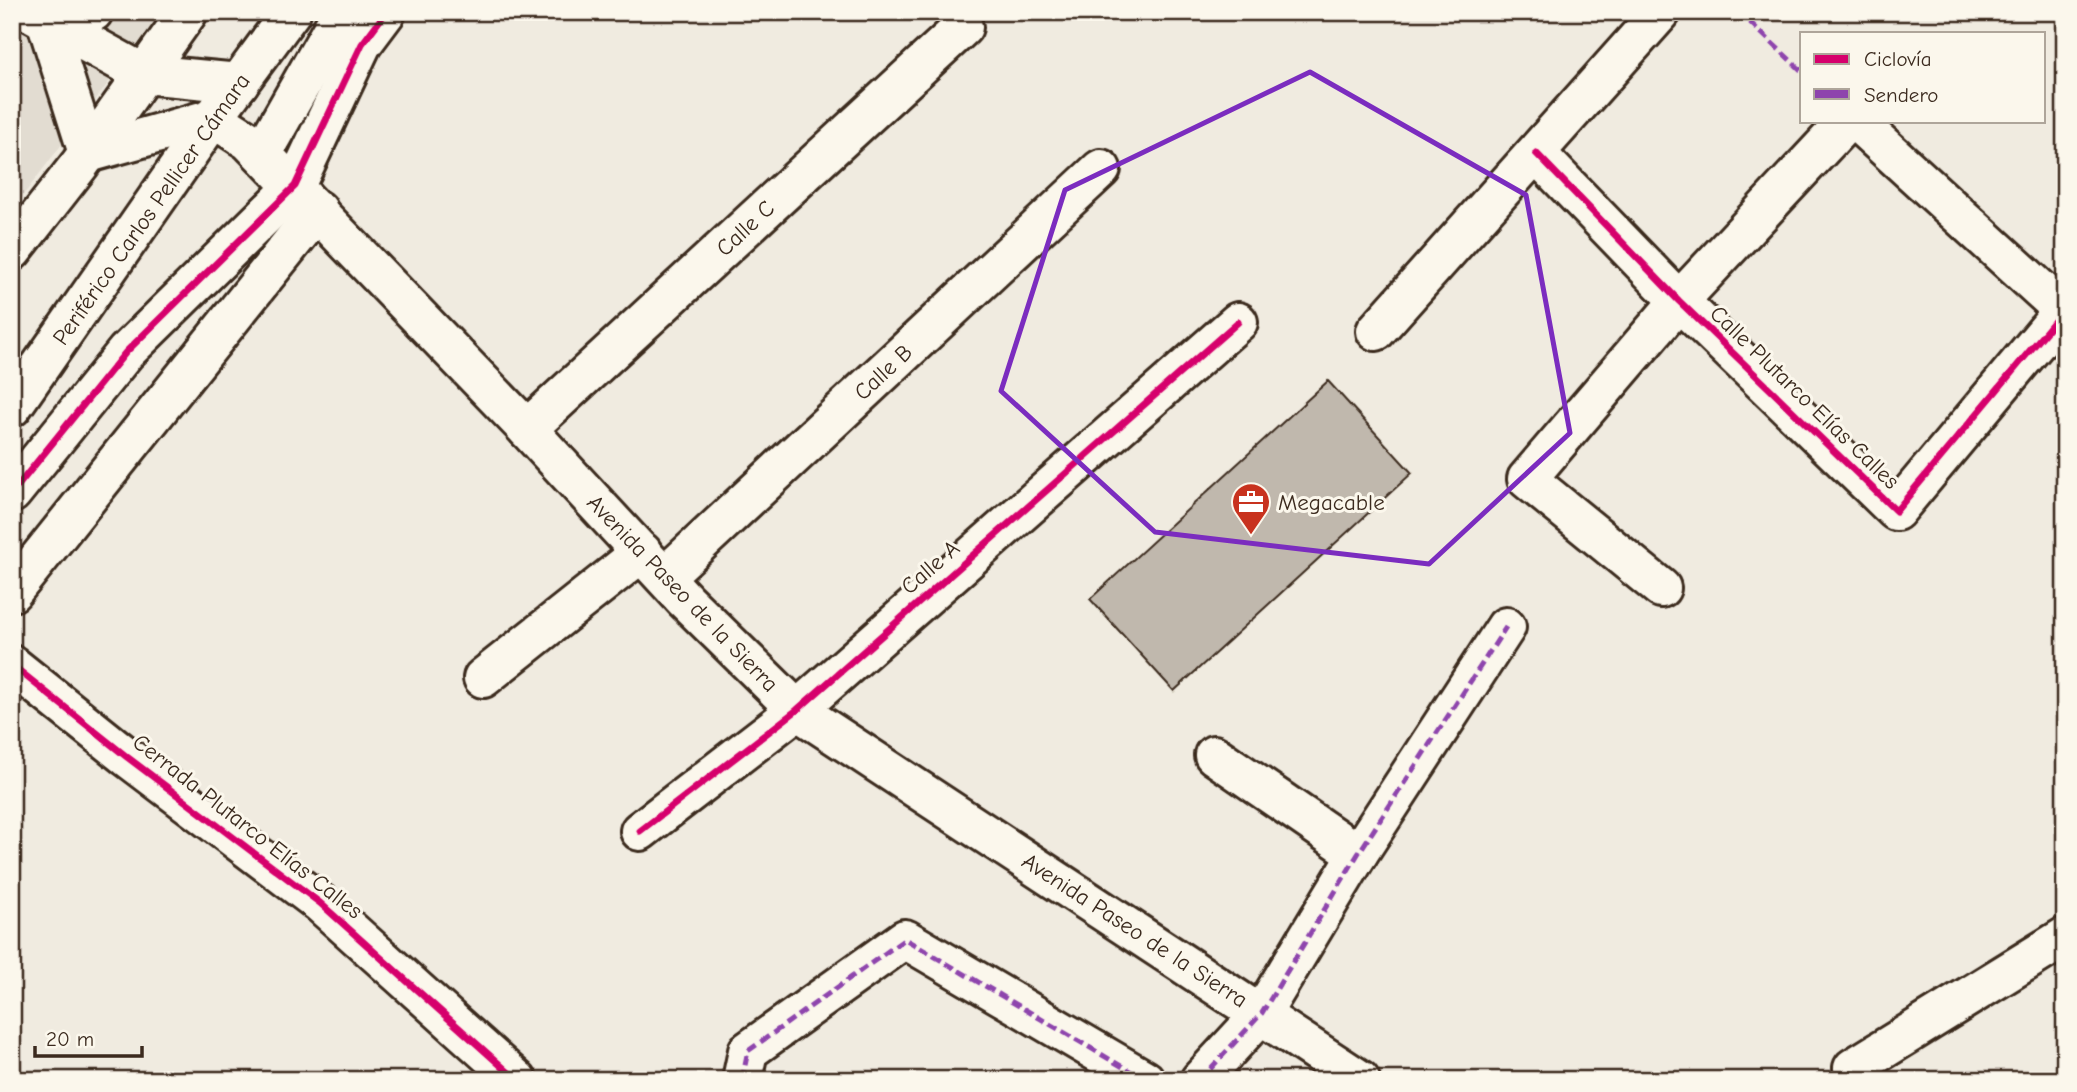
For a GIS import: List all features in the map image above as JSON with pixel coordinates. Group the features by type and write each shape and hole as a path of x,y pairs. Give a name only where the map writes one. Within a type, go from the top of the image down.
{"street":[{"path":"39,16 93,12"},
{"path":"12,251 88,153 188,12"},
{"name":"Periférico Carlos Pellicer Cámara","path":"12,407 213,118 291,12"},
{"path":"262,153 342,12"},
{"path":"12,592 306,198 362,44 386,12"},
{"path":"1376,331 1661,12"},
{"path":"39,16 144,74 239,83"},
{"path":"39,16 88,153"},
{"name":"Calle C","path":"527,429 962,27"},
{"path":"88,153 213,118"},
{"name":"Avenida Paseo de la Sierra","path":"213,118 262,153 527,429 749,666 797,710 1262,1013 1360,1080"},
{"path":"1661,588 1527,479 1679,301 1846,122"},
{"path":"1857,122 2064,312"},
{"name":"Calle Plutarco Elías Calles","path":"1535,153 1679,301 1896,511 2064,312"},
{"name":"Calle B","path":"483,678 654,564 1101,169"},
{"path":"12,493 126,352 306,198"},
{"name":"Calle A","path":"640,831 797,710 1238,323"},
{"path":"1200,1080 1262,1013 1358,854 1506,627"},
{"name":"Cerrada Plutarco Elías Calles","path":"12,665 127,757 320,903 517,1080"},
{"path":"1214,755 1358,854"},
{"path":"1853,1068 2065,937"},
{"path":"742,1080 748,1051 905,939 1145,1080"}],"highlighted area":[{"path":"1310,72 1526,195 1570,433 1429,564 1155,532 1001,391 1065,190"}],"shaded area":[{"path":"12,12 162,12 12,210"}],"building":[{"name":"Megacable","path":"1328,381 1412,473 1174,691 1090,599"}],"marked path":[{"path":"1739,12 1800,69"},
{"path":"1200,1080 1262,1013 1358,854 1506,627"},
{"path":"742,1080 748,1051 905,939 1145,1080"}],"cycle path":[{"path":"12,493 126,352 295,186 362,44 386,12"},
{"path":"1536,153 1679,301 1896,511 2063,311"},
{"path":"640,831 797,710 1238,322"},
{"path":"12,665 127,757 320,903 517,1080"}],"place":[{"name":"Megacable","path":"1251,536"}]}
